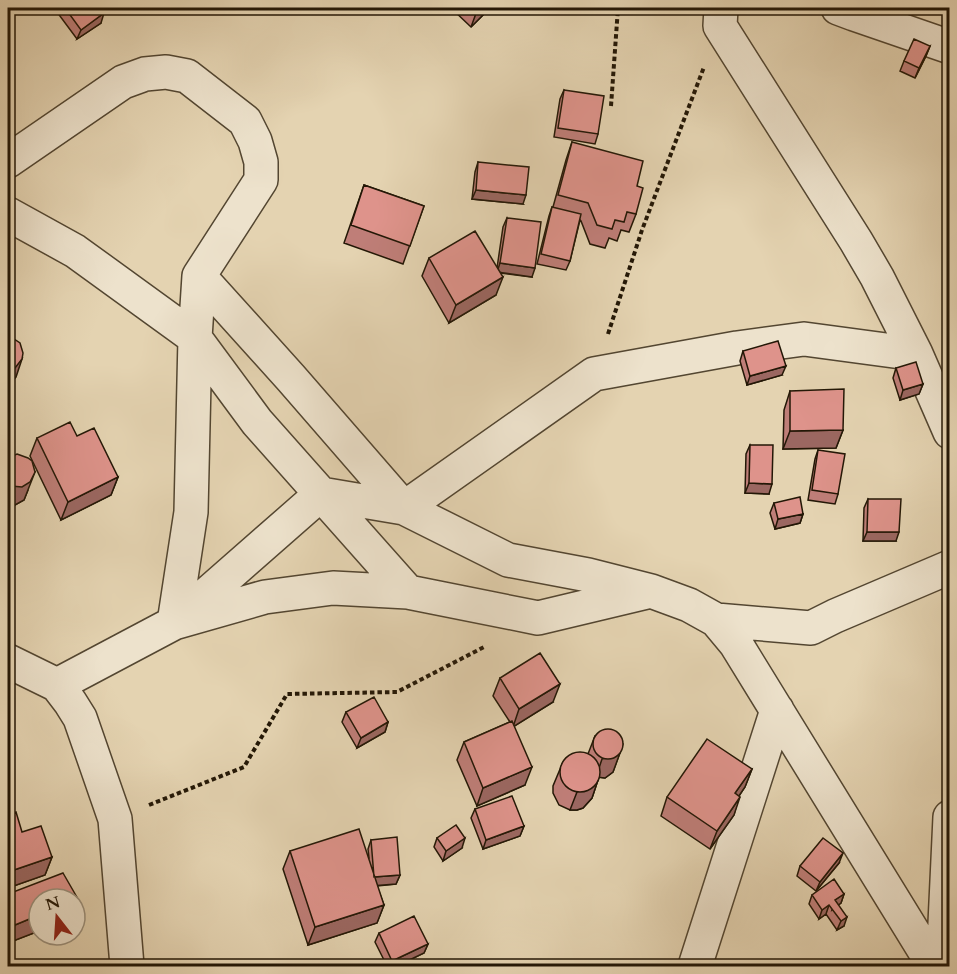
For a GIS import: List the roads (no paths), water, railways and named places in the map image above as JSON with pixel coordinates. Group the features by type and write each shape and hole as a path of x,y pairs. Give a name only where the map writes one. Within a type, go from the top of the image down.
{"street":[{"path":"838,8 950,47"},
{"path":"720,17 877,277 916,354 942,391 950,432"},
{"path":"8,160 123,82 145,74 166,72 187,75 245,121 255,141 261,162 261,180 199,276 195,338 191,512 174,623"},
{"path":"8,214 75,251 195,338 257,422 408,592"},
{"path":"199,276 404,508"},
{"path":"404,508 594,374 737,348 804,339 916,354"},
{"path":"321,494 404,508 508,560 588,575 651,591 690,605 716,620 736,644 934,966"},
{"path":"174,623 321,494"},
{"path":"716,620 811,628 950,567"},
{"path":"57,686 174,623 265,597 333,588 408,592 538,618 651,591"},
{"path":"8,661 57,686 80,718 115,819 127,966"},
{"path":"695,966 777,710"},
{"path":"943,966 950,817"}]}
